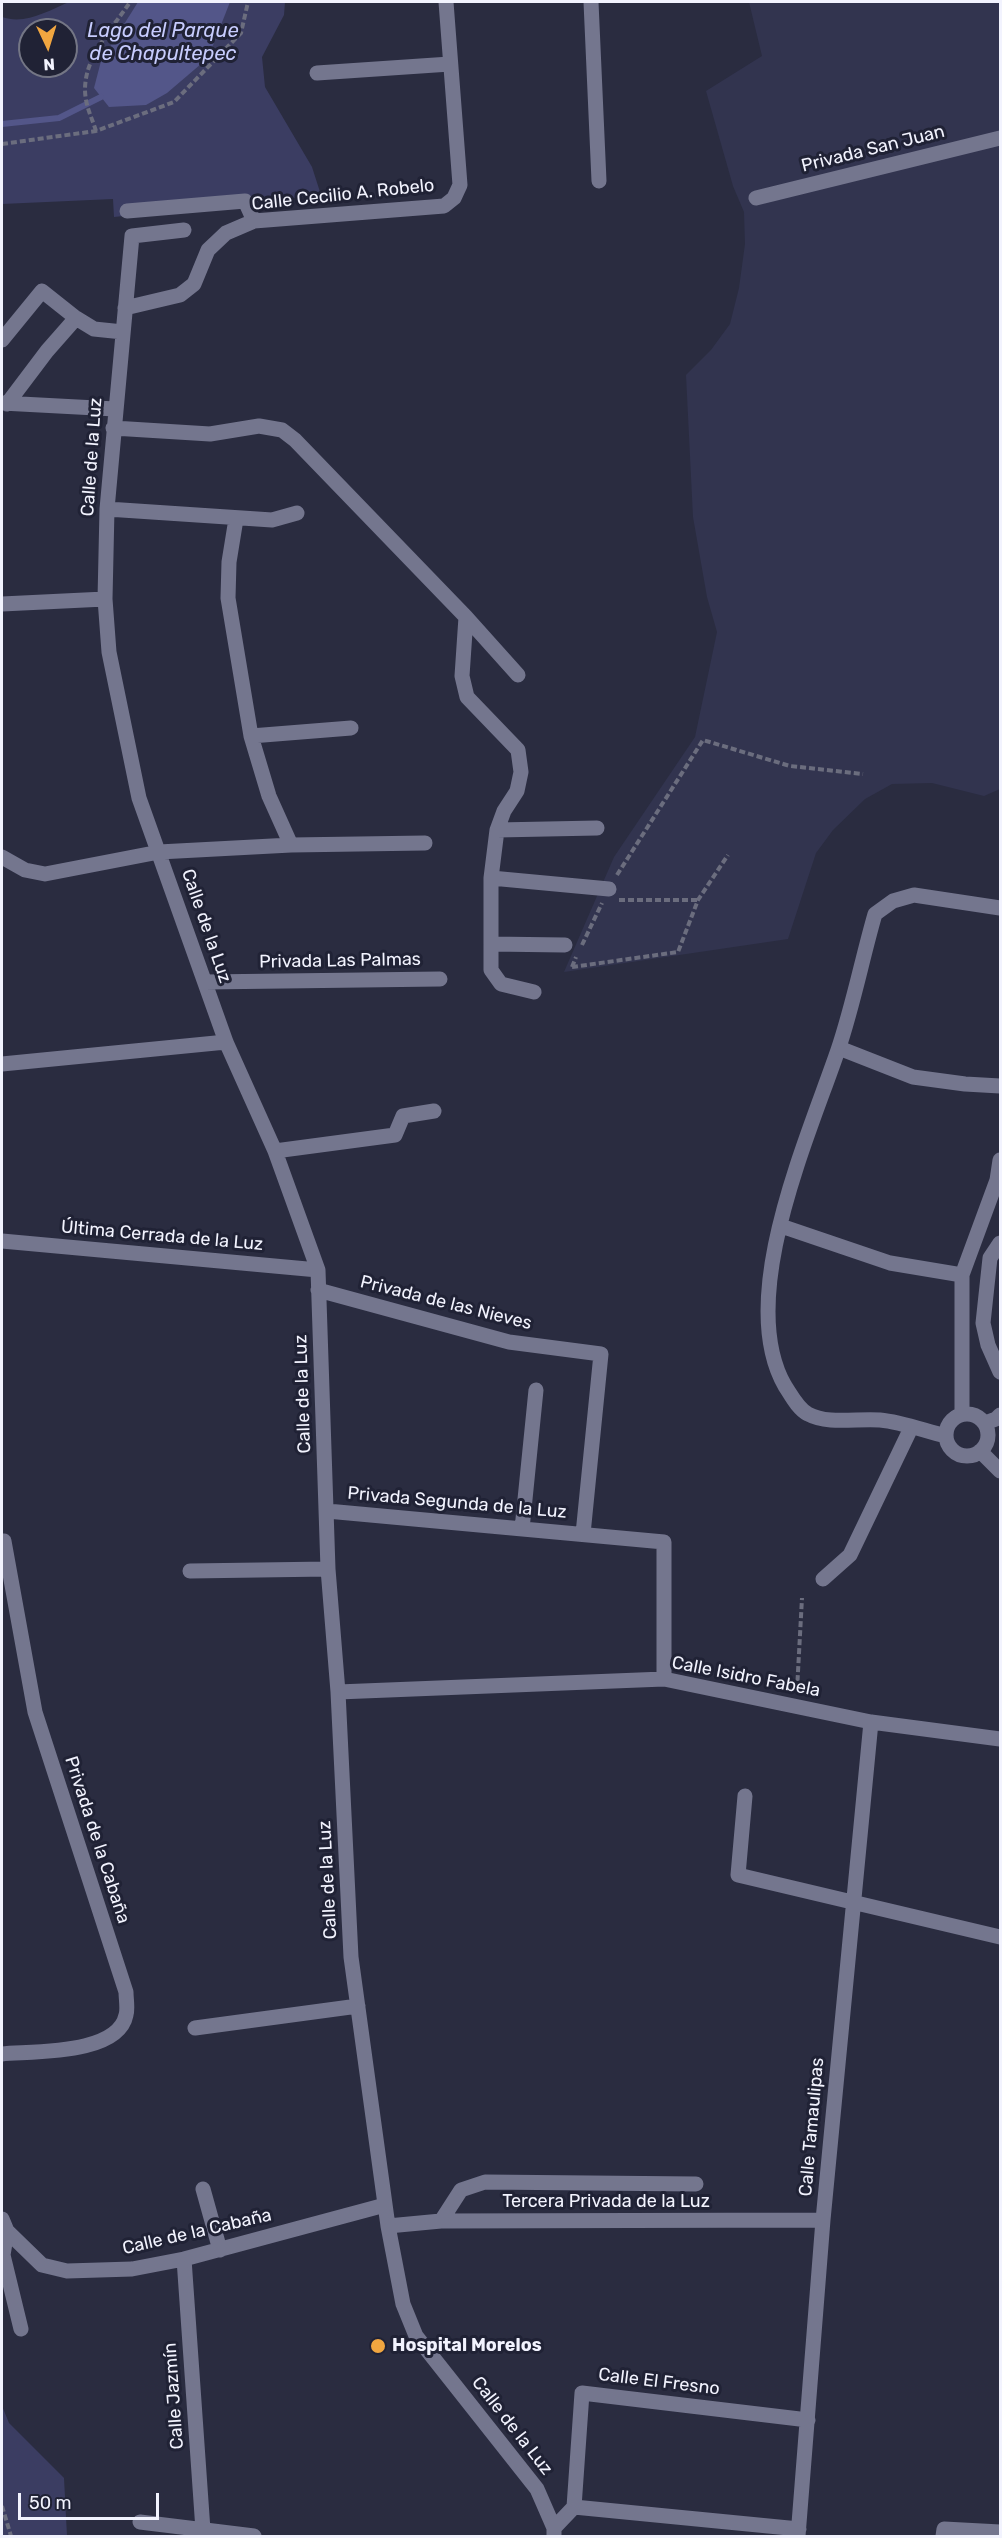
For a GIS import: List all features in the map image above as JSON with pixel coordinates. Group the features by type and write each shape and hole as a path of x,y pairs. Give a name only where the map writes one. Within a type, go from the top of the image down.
{"street":[{"path":"318,73 450,64 446,2"},
{"path":"591,2 599,181"},
{"name":"Calle Cecilio A. Robelo","path":"125,308 180,295 194,284 208,250 226,233 254,221 444,206 454,198 460,185 450,64"},
{"name":"Privada San Juan","path":"756,198 1000,138"},
{"path":"127,211 245,201 254,221"},
{"name":"Calle de la Luz","path":"184,230 132,236 107,509 105,599 109,652 139,798 226,1042 275,1151 318,1270 328,1569 338,1692 351,1957 388,2226 403,2304 416,2336 537,2489 554,2532"},
{"path":"2,340 42,291 94,329 123,332"},
{"path":"4,404 76,318"},
{"path":"4,404 115,410"},
{"path":"113,428 210,434 259,426 282,430 466,617 518,675"},
{"path":"107,509 272,520 297,513"},
{"path":"236,519 229,562 228,598 251,736 269,796 291,845"},
{"path":"2,604 105,599"},
{"path":"466,617 462,676 467,697 518,750 521,772 518,791 504,811 497,830 491,878 491,970 501,984 534,992"},
{"path":"251,736 351,728"},
{"path":"497,830 597,828"},
{"path":"2,857 25,870 45,874 159,852 291,845 424,843"},
{"path":"491,878 612,895"},
{"path":"946,1436 882,1420 824,1419 807,1414 792,1397 777,1372 769,1335 774,1252 796,1165 838,1048 875,914 893,901 914,895 1000,908"},
{"path":"491,944 565,945"},
{"name":"Privada Las Palmas","path":"205,982 440,979"},
{"path":"2,1064 226,1042"},
{"path":"838,1048 913,1077 1000,1086"},
{"path":"275,1151 395,1135 403,1116 434,1111"},
{"path":"962,1414 962,1275 998,1180 1000,1160"},
{"path":"781,1226 890,1263 962,1275"},
{"name":"Última Cerrada de la Luz","path":"2,1241 318,1270"},
{"path":"1000,1243 990,1258 983,1323 987,1345 1000,1372"},
{"name":"Privada de las Nieves","path":"318,1290 509,1342 601,1354"},
{"name":"Privada Segunda de la Luz","path":"583,1534 601,1354"},
{"path":"522,1529 536,1390"},
{"path":"962,1414 972,1414 985,1423 988,1438 980,1451 965,1456 950,1447 946,1436 949,1423 962,1414"},
{"path":"985,1423 996,1419 1000,1414"},
{"path":"823,1578 850,1555 911,1428"},
{"path":"980,1451 1000,1471"},
{"name":"Privada Segunda de la Luz","path":"327,1511 664,1542 664,1679"},
{"name":"Privada de la Cabaña","path":"2,2054 90,2047 112,2037 126,2017 126,1992 35,1712 4,1541"},
{"path":"190,1571 328,1569"},
{"name":"Calle Isidro Fabela","path":"338,1692 664,1679 871,1722 1000,1739"},
{"name":"Calle Tamaulipas","path":"799,2533 823,2220 871,1722"},
{"path":"745,1796 738,1875 1000,1937"},
{"path":"195,2028 358,2006"},
{"path":"441,2222 461,2190 485,2182 696,2184"},
{"path":"203,2189 219,2250"},
{"name":"Calle de la Cabaña","path":"4,2225 42,2265 67,2271 132,2269 184,2259 385,2205"},
{"name":"Tercera Privada de la Luz","path":"388,2226 441,2222 823,2220"},
{"path":"4,2225 3,2255 21,2329"},
{"name":"Calle Jazmín","path":"184,2259 203,2530"},
{"name":"Calle El Fresno","path":"574,2507 582,2392 808,2420"},
{"path":"554,2532 574,2507 799,2533"},
{"path":"140,2522 255,2536"},
{"path":"944,2536 944,2529 1000,2532"}],"path":[{"path":"96,131 86,100 86,78 92,57 130,2"},
{"path":"2,144 96,131 174,102 241,33 248,2"},
{"path":"728,855 698,900 678,952 572,967 704,740 790,766 863,774"},
{"path":"612,895 698,900"},
{"path":"796,1706 802,1598"},
{"path":"2,2506 11,2536"}],"shaded area":[{"path":"69,2 285,2 284,15 262,57 265,87 312,167 321,195 114,217 113,199 2,204 2,17 18,19 18,78 78,78 78,18 28,18"},
{"path":"749,2 1000,2 1000,789 984,796 932,783 892,784 865,799 833,830 816,853 788,939 564,972 614,857 695,737 717,632 707,597 693,517 686,375 711,350 730,324 739,288 745,244 744,212 733,186 706,91 762,56"},
{"path":"2,2406 9,2423 64,2478 67,2536 2,2536"}],"water":[{"name":"Lago del Parque de Chapultepec","path":"138,2 230,2 208,58 167,93 146,105 109,107 94,88 101,61"}],"waterway":[{"path":"2,124 59,118 101,97"}],"place":[{"name":"Hospital Morelos","path":"378,2346"}]}
